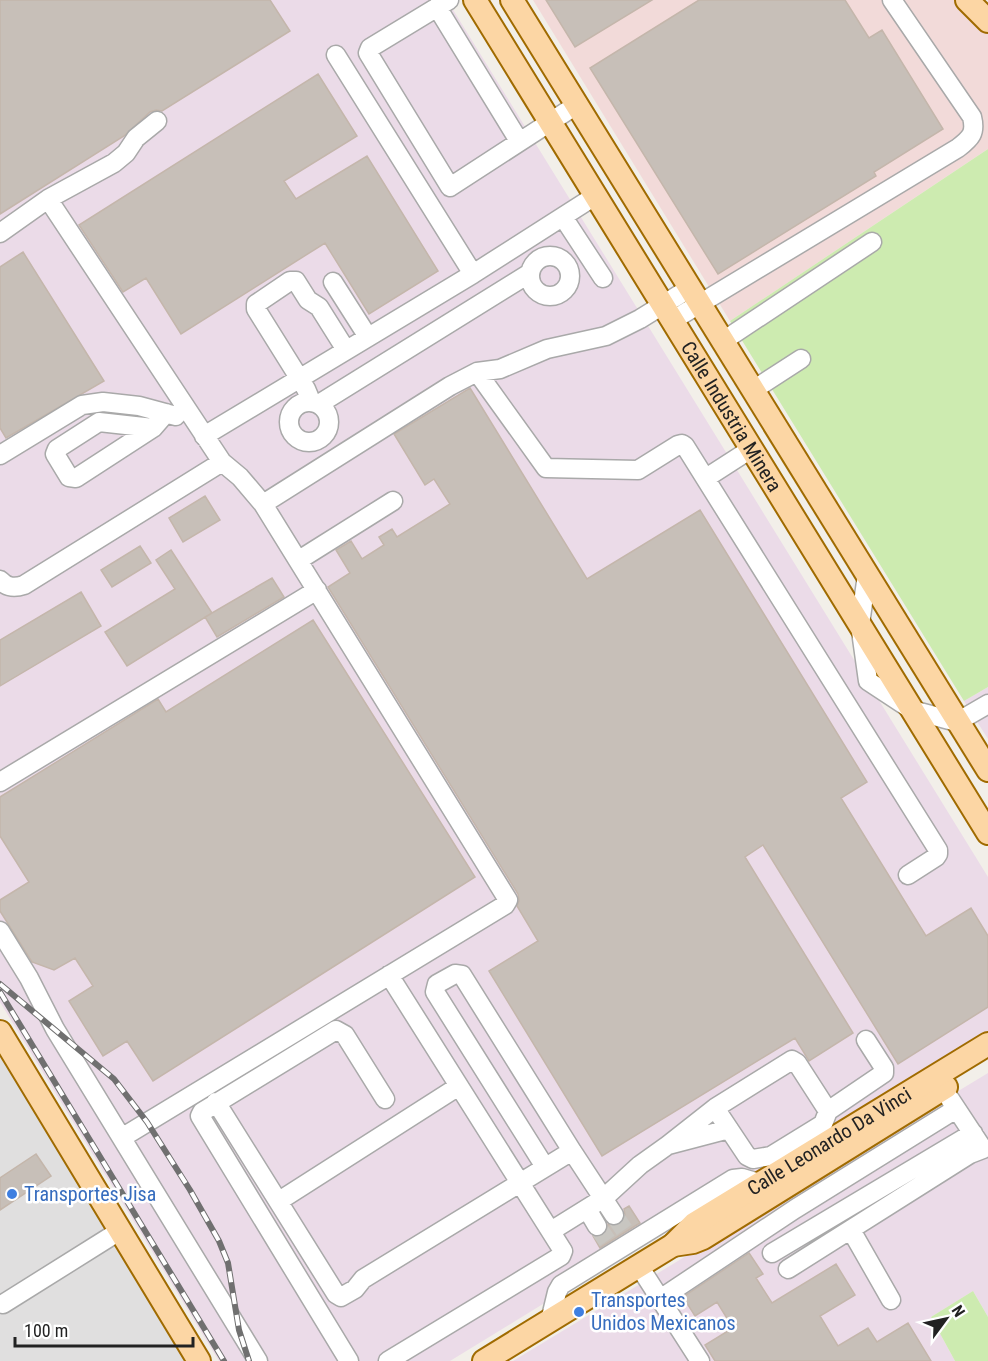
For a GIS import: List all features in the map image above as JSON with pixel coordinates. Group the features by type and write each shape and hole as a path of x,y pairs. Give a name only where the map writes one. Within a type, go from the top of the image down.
{"main road":[{"name":"Calle Industria Minera","path":"475,0 988,833"},
{"name":"Calle Industria Minera","path":"512,0 988,770"},
{"path":"967,0 988,21"},
{"path":"0,1032 200,1361"},
{"name":"Calle Leonardo Da Vinci","path":"484,1361 673,1245 703,1238 771,1182 852,1125 988,1044"},
{"name":"Calle Leonardo Da Vinci","path":"673,1245 684,1220 771,1182 942,1089 988,1061"}],"lane":[{"path":"263,504 450,386 477,372 500,369 547,349 606,336 668,313 958,148 971,138 974,131 972,117 892,0"},
{"path":"519,141 443,4 370,48 368,53 450,187 578,104"},
{"path":"336,55 473,274"},
{"path":"0,233 48,199 114,163 126,153 136,138 157,121"},
{"path":"200,429 299,379 473,274 595,196"},
{"path":"48,199 222,462 240,477 263,504 508,900 505,905 123,1137"},
{"path":"563,217 603,278"},
{"path":"723,341 872,242"},
{"path":"346,350 319,307 309,301 296,281 278,289 258,302 255,307 315,403 530,273"},
{"path":"333,282 368,337"},
{"path":"753,390 801,359"},
{"path":"477,372 546,468 638,470 682,444 938,850 936,857 908,875"},
{"path":"0,455 82,405 104,402 139,406 166,413 200,429"},
{"path":"153,428 99,422 57,449 55,454 69,477 74,479 153,428 166,413"},
{"path":"705,478 751,449"},
{"path":"0,580 12,587 24,585 222,462"},
{"path":"299,560 393,501"},
{"path":"867,575 860,624 868,681 912,710 957,722 988,704"},
{"path":"0,782 317,590"},
{"path":"843,698 868,681"},
{"path":"0,931 29,978 55,1029 258,1361"},
{"path":"545,1167 435,992 437,984 455,974 462,975 572,1151 615,1215"},
{"path":"388,1361 561,1256 562,1249 389,975"},
{"path":"349,1361 201,1119 202,1112 216,1102 336,1030 345,1035 385,1099"},
{"path":"715,1108 750,1158 768,1157 823,1124 834,1108 885,1073 866,1040"},
{"path":"552,1231 604,1198 640,1165 715,1108 792,1060 852,1125"},
{"path":"279,1201 459,1086"},
{"path":"788,1269 970,1154 986,1148 942,1089"},
{"path":"216,1102 338,1296 344,1296 363,1280 572,1151"},
{"path":"660,1299 795,1209 956,1109"},
{"path":"668,1145 729,1129"},
{"path":"772,1253 973,1133"},
{"path":"587,1209 597,1226"},
{"path":"550,1321 558,1288 630,1238 684,1220"},
{"path":"3,1304 121,1230"},
{"path":"851,1230 891,1300"},
{"path":"639,1266 700,1361"}],"shaded area":[{"path":"0,0 447,0 988,877 988,1031 450,1361 219,1361 0,1002"},
{"path":"533,0 966,0 988,24 988,149 730,321"},
{"path":"988,687 988,739 964,701"},
{"path":"0,1049 190,1361 0,1361"},
{"path":"988,1073 988,1317 973,1291 931,1317 955,1361 513,1361"}],"green space":[{"path":"988,149 988,687 964,701 730,321"},
{"path":"973,1291 988,1317 988,1361 955,1361 931,1317"}],"building":[{"path":"0,0 270,0 290,31 162,111 150,112 124,136 0,214"},
{"path":"546,0 652,0 575,47"},
{"path":"699,0 845,0 869,38 882,30 943,129 874,172 876,176 718,274 590,68"},
{"path":"318,74 357,136 284,181 296,199 367,156 438,271 369,314 325,243 181,334 146,278 123,292 79,225"},
{"path":"23,252 104,381 6,438 0,428 0,267"},
{"path":"470,388 587,579 700,510 867,782 841,798 926,936 971,908 988,936 988,1007 898,1064 763,845 745,857 853,1033 809,1061 795,1038 602,1156 489,971 538,941 517,906 518,894 328,587 350,573 336,550 351,541 362,559 384,545 379,537 392,529 397,537 450,504 434,479 425,485 394,434"},
{"path":"205,496 220,520 183,542 169,518"},
{"path":"140,546 151,563 112,587 101,570"},
{"path":"171,550 212,613 127,666 105,632 175,589 156,560"},
{"path":"272,578 284,597 217,637 205,617"},
{"path":"81,592 101,626 0,686 0,640"},
{"path":"313,620 475,877 153,1081 127,1041 103,1056 69,1001 93,986 75,958 54,970 32,962 0,911 0,900 29,882 0,836 0,797 158,699 166,712"},
{"name":"Transportes Jisa","path":"36,1154 51,1176 0,1210 0,1178"},
{"path":"629,1206 640,1223 600,1248 593,1236 603,1235 607,1231 608,1224 614,1226 621,1224 625,1215 624,1209"},
{"path":"749,1253 763,1274 756,1278 772,1303 836,1264 855,1295 820,1316 838,1346 868,1328 877,1342 908,1323 931,1361 715,1361 705,1345 733,1328 717,1302 695,1316 683,1297"}],"tunnel":[{"path":"614,1215 627,1234"},
{"path":"597,1226 610,1245"}],"railway":[{"path":"0,984 114,1079 147,1122 219,1241 228,1263 239,1330 249,1361"},
{"path":"0,992 224,1361"}],"place":[{"name":"Transportes Jisa","path":"12,1194"},
{"name":"Transportes Unidos Mexicanos","path":"579,1312"}]}
